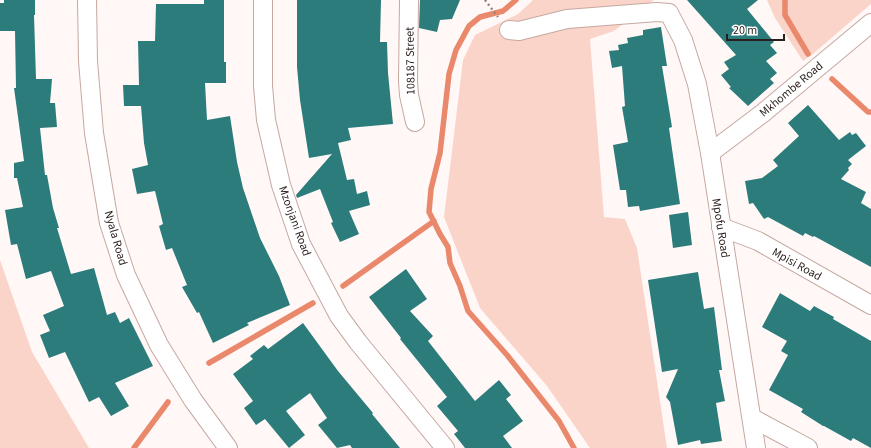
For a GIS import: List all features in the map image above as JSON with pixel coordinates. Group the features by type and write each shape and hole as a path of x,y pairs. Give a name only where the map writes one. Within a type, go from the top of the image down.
{"street":[{"name":"Nyala Road","path":"87,0 88,61 94,133 109,223 126,276 159,345 194,400 228,448"},
{"name":"Mzonjani Road","path":"263,0 263,86 266,120 281,185 301,244 339,316 358,342 445,448"},
{"name":"108187 Street","path":"409,0 408,81 409,95 415,122"},
{"name":"Mpofu Road","path":"509,30 518,31 566,19 656,12 669,13 683,40 692,64 697,84 710,153 756,448"},
{"name":"Mkhombe Road","path":"710,153 763,113 871,23"},
{"name":"Mpisi Road","path":"721,227 758,241 871,305"},
{"path":"752,418 808,448"}],"shaded area":[{"path":"533,0 654,0 614,31 590,39 604,217 625,219 637,248 667,448 590,448 547,386 480,308 444,217 463,60 475,35 518,14"},
{"path":"767,0 871,0 871,4 803,61 775,18"},
{"path":"0,260 32,352 89,448 0,448"}],"building":[{"path":"4,0 35,0 36,79 52,79 50,103 55,103 57,127 40,128 45,175 47,175 53,208 59,228 57,228 71,274 94,268 107,315 115,312 120,323 129,318 153,366 115,383 129,406 111,416 99,397 89,402 65,352 49,358 40,335 50,331 43,315 64,306 51,271 26,279 17,244 11,245 5,210 23,207 17,178 14,178 14,163 24,161 14,88 16,88 15,31 0,31 0,3 4,3"},
{"path":"204,0 224,0 224,62 226,62 226,83 205,83 207,120 230,116 237,162 243,188 260,238 279,276 290,305 247,323 249,325 213,343 199,312 197,313 182,287 187,285 172,248 166,250 159,226 163,224 155,191 137,194 132,169 148,165 144,143 141,106 124,106 123,85 139,85 138,41 155,41 156,4 204,4"},
{"path":"297,0 381,0 380,42 387,42 388,73 393,124 348,128 351,140 338,143 347,180 354,179 357,194 367,191 370,205 349,211 359,234 340,242 331,223 333,222 320,189 297,198 296,195 332,154 309,158 300,100 297,67"},
{"path":"420,0 460,0 452,19 440,20 437,32 419,28"},
{"path":"687,0 758,0 747,9 774,42 770,45 777,53 766,61 777,73 770,79 774,83 748,106 729,88 731,87 721,75 729,69 724,62 736,55"},
{"path":"661,27 667,66 662,66 672,127 669,128 680,204 640,211 639,206 628,207 626,190 620,190 613,145 628,142 622,107 625,106 622,66 612,68 609,51 619,50 618,45 628,43 627,38 643,35 643,30"},
{"path":"808,105 839,140 850,132 852,135 856,133 866,146 848,160 852,164 841,179 866,192 861,203 871,209 871,267 814,236 813,237 805,233 803,236 768,217 764,219 753,203 749,204 745,181 762,178 778,166 773,160 799,136 788,123"},
{"path":"688,212 692,245 673,248 669,215"},
{"path":"406,269 427,299 410,311 433,336 428,341 475,401 499,380 511,395 506,399 523,421 503,436 512,448 465,448 454,434 458,431 437,406 447,397 400,339 401,338 369,297"},
{"path":"698,272 704,309 714,307 722,370 719,370 725,401 716,403 722,441 701,444 700,440 678,445 670,402 666,397 678,369 662,372 648,280"},
{"path":"780,293 810,311 814,306 871,341 871,448 853,438 851,441 823,426 801,412 803,409 769,390 788,355 781,351 787,341 762,327"},
{"path":"303,323 338,371 400,448 352,448 350,445 337,448 318,425 327,418 310,393 286,411 305,435 289,448 265,419 256,425 244,408 253,401 233,374 253,359 250,356 264,345 268,349"}],"waterway":[{"path":"516,0 503,11 480,17 469,26 456,50 449,74 440,153 431,189 429,212 448,247 450,263 460,286 468,311 507,355 559,421 574,448"},
{"path":"785,0 785,15 808,54"},
{"path":"832,79 868,112 871,112"},
{"path":"343,286 434,221"},
{"path":"209,363 313,303"},
{"path":"134,448 168,402"}]}
